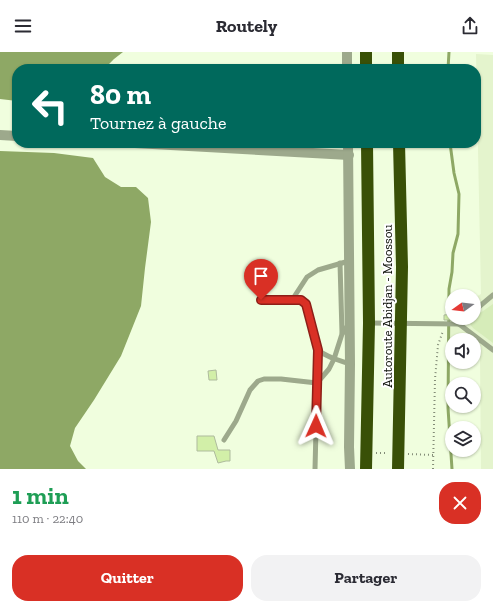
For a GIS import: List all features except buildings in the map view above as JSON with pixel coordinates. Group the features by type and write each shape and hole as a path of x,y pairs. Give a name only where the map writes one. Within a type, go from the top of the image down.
{"highway":[{"path":"366,52 366,64"},
{"path":"398,52 398,64"},
{"name":"Autoroute Abidjan - Moossou","path":"366,469 369,323 367,148"},
{"name":"Autoroute Abidjan - Moossou","path":"398,469 402,324 399,148"}],"street":[{"path":"347,52 348,64"},
{"path":"0,135 12,136"},
{"path":"224,148 348,155"},
{"path":"348,148 344,262 349,322 350,469"}],"lane":[{"path":"292,300 306,277 318,270 344,262 342,334"},
{"path":"481,305 493,295"},
{"path":"261,300 301,300 306,304 318,350 315,469"},
{"path":"317,383 329,369 334,359 342,334 349,322"},
{"path":"369,323 445,324"},
{"path":"460,325 493,350"},
{"path":"318,350 326,356 350,364"},
{"path":"224,440 236,421 250,390 258,382 264,379 280,379 317,383"}],"path":[{"path":"433,469 435,379 438,345 447,325"}],"shaded area":[{"path":"0,52 123,52 109,64 12,64 12,100 0,99"},
{"path":"476,54 493,55 493,469 481,469 481,333 447,333 447,325 481,325 478,148 481,148 481,64 476,64"},
{"path":"0,151 54,153 93,158 105,177 121,187 136,187 148,198 151,222 141,306 121,356 75,428 70,446 78,461 86,469 0,469"},
{"path":"493,304 493,343 471,325 481,325 481,312"}],"waterway":[{"path":"448,64 449,52"},
{"path":"451,148 459,194 458,234 453,253 449,289 448,408 452,469"}],"route":[{"path":"261,300 301,300 306,304 318,350 316,426"}]}
